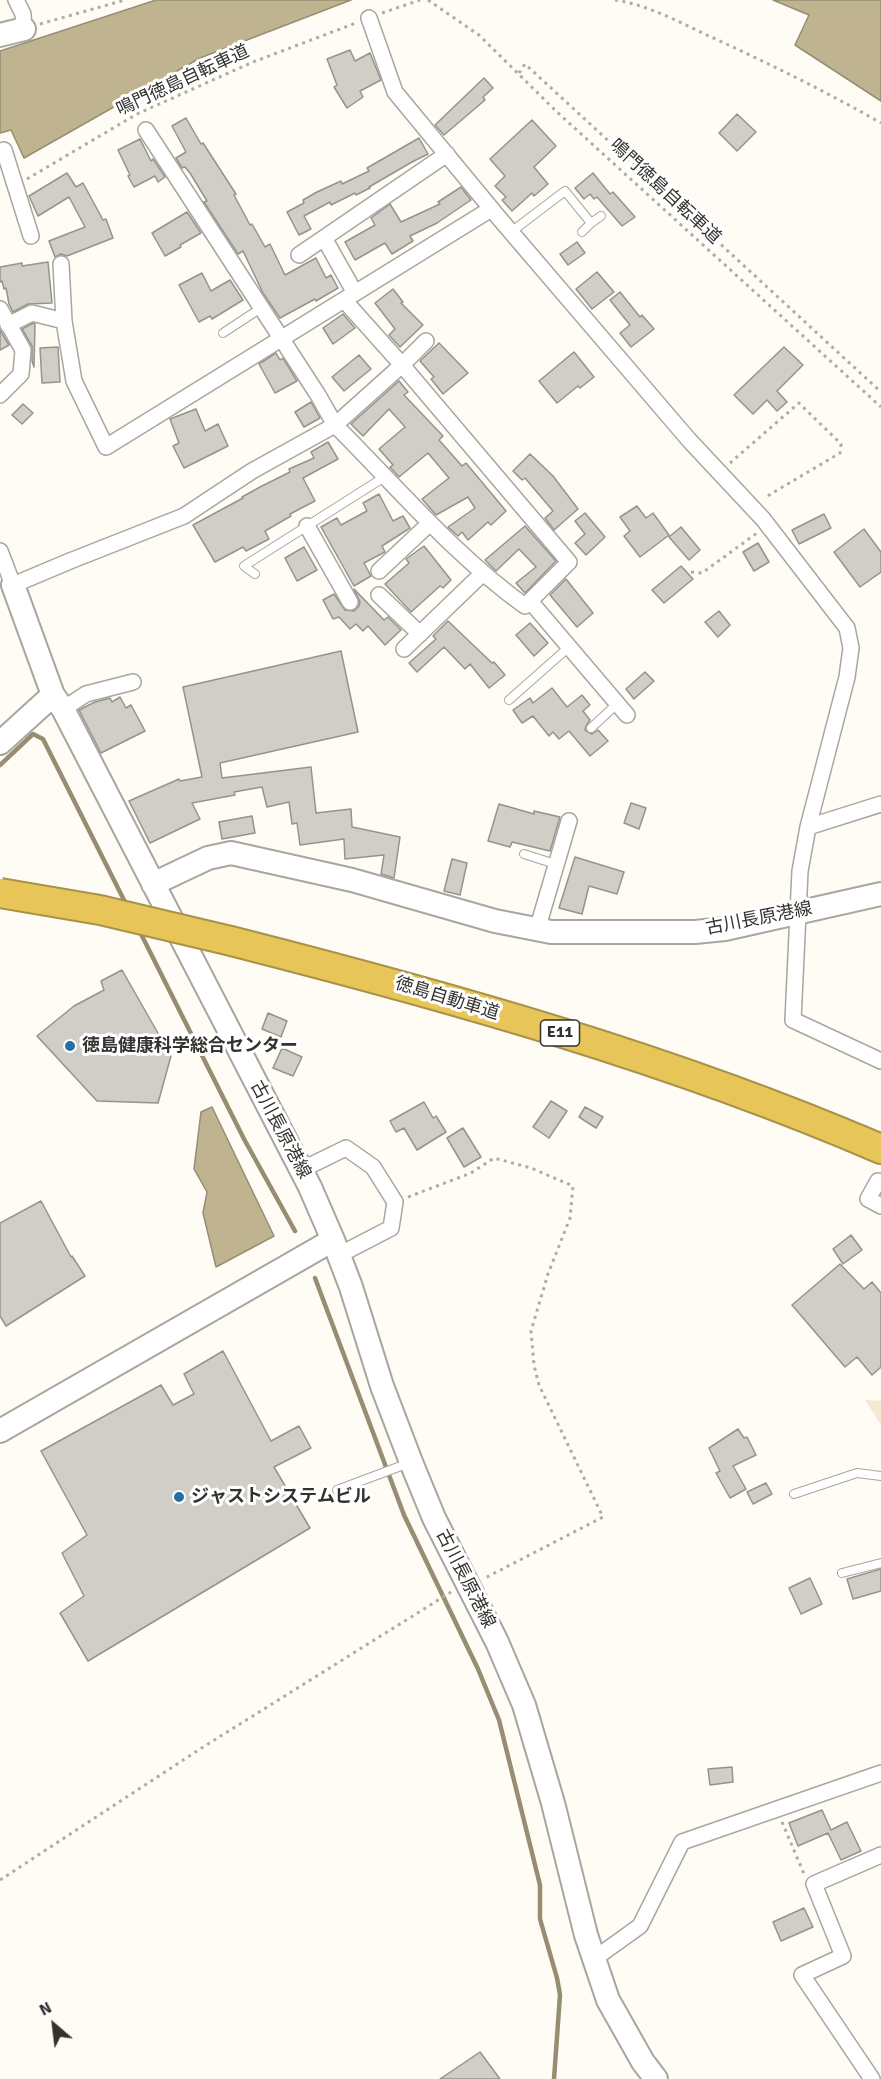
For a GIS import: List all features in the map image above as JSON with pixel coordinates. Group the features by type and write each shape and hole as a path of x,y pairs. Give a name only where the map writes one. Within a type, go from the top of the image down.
{"highway":[{"name":"徳島自動車道","path":"0,893 100,910 388,981 547,1029 710,1083 881,1149"}],"main road":[{"path":"0,35 24,29"},
{"path":"7,582 58,702 153,884"},
{"path":"0,743 58,702"},
{"name":"古川長原港線","path":"656,2079 643,2062 608,2000 586,1935 553,1803 524,1706 497,1642 458,1590 434,1518 404,1465 382,1386 336,1247 301,1170 153,884 208,858 231,853 352,880 495,921 537,930 694,932 725,929 881,894"},
{"path":"0,1431 336,1247"}],"street":[{"path":"15,0 23,14 24,29"},
{"path":"369,18 395,92 491,209 689,440 768,525 847,628 851,648 847,676 808,827 800,871 796,914 793,1020 881,1061"},
{"path":"146,130 335,425 457,551 525,606 569,562 402,365 350,297 324,238"},
{"path":"0,152 4,150 31,236"},
{"path":"299,255 447,154"},
{"path":"61,264 64,321 74,381 106,447 491,209"},
{"path":"0,395 21,374 23,350 2,315 32,313 64,321"},
{"path":"0,551 7,582 184,516 252,471 335,425 426,341"},
{"path":"379,571 430,523"},
{"path":"307,526 350,602"},
{"path":"404,649 483,573"},
{"path":"379,595 420,634"},
{"path":"530,601 622,710"},
{"path":"58,702 134,682"},
{"path":"808,827 881,804"},
{"path":"537,930 569,821"},
{"path":"301,1170 346,1148 373,1167 395,1202 391,1228 336,1247"},
{"path":"878,1181 868,1199 881,1206"},
{"path":"594,1959 640,1926 682,1842 881,1773"},
{"path":"872,2079 802,1975 843,1956 814,1884 881,1855"}],"lane":[{"path":"511,232 565,191 591,223"},
{"path":"582,232 601,216"},
{"path":"224,333 261,308"},
{"path":"255,574 244,566 386,476"},
{"path":"509,700 569,647"},
{"path":"591,728 622,710"},
{"path":"524,854 555,864"},
{"path":"338,1490 404,1465"},
{"path":"794,1494 857,1473 881,1476"},
{"path":"842,1573 881,1563"}],"path":[{"path":"24,29 125,0"},
{"name":"鳴門徳島自転車道","path":"16,186 137,114 253,62 420,0"},
{"name":"鳴門徳島自転車道","path":"428,0 479,35 557,112 881,407"},
{"path":"615,0 631,3 668,17 774,65 881,123"},
{"path":"519,73 525,64 881,392"},
{"path":"720,472 799,403 841,444 840,453 751,506"},
{"path":"691,572 702,573 768,525"},
{"path":"0,1880 200,1749 435,1602 603,1518 539,1385 534,1365 531,1330 548,1274 570,1218 573,1186 531,1168 494,1158 471,1173 395,1202"},
{"path":"776,1809 807,1882 814,1884"}],"shaded area":[{"path":"156,0 351,0 200,58 24,158 11,130 0,133 0,51"},
{"path":"773,0 881,0 881,101 795,45 809,15"},
{"path":"212,1107 274,1236 216,1267 203,1213 207,1192 194,1169 201,1112"},
{"path":"865,1400 881,1401 881,1425"}],"building":[{"path":"350,50 355,61 370,53 381,80 360,91 363,97 347,108 334,87 337,85 327,59"},
{"path":"484,78 493,88 483,97 485,100 444,135 435,125"},
{"path":"737,114 756,132 737,151 719,133"},
{"path":"186,118 236,194 234,195 250,225 252,224 265,247 270,244 285,275 316,258 326,278 331,275 338,288 280,318 263,293 243,251 238,254 204,202 207,201 190,173 185,167 182,168 176,158 186,152 172,126"},
{"path":"532,120 556,146 534,167 548,184 534,196 532,193 512,211 502,200 506,197 495,186 505,176 490,159"},
{"path":"419,138 428,154 356,195 355,193 331,205 330,202 304,216 311,229 299,235 287,212 304,203 303,200 317,192 341,181 342,184 369,171 367,168"},
{"path":"140,139 151,161 153,159 165,177 158,182 155,176 134,187 118,150"},
{"path":"67,173 76,187 83,183 103,220 106,219 113,238 67,256 61,254 55,257 49,241 85,227 69,197 38,216 29,196"},
{"path":"593,173 610,194 613,192 635,217 622,226 597,197 594,199 590,194 584,199 575,188"},
{"path":"461,187 471,200 437,223 410,236 413,241 392,254 385,243 355,260 345,242 375,225 371,218 390,204 401,222 440,204 438,202"},
{"path":"187,212 201,233 165,256 152,233"},
{"path":"577,242 585,253 568,265 560,254"},
{"path":"48,262 52,303 28,304 13,312 6,288 4,289 2,281 0,282 0,267"},
{"path":"597,272 614,292 592,309 576,289"},
{"path":"202,273 211,291 230,280 243,300 212,319 210,316 199,322 179,285"},
{"path":"393,289 403,302 401,303 423,325 400,347 389,335 395,329 375,303"},
{"path":"620,292 640,317 642,315 654,329 631,347 620,333 630,325 610,300"},
{"path":"343,314 355,328 333,344 323,328"},
{"path":"35,324 34,367 32,346 22,329"},
{"path":"0,330 9,345 0,350"},
{"path":"439,343 468,373 443,394 431,379 434,377 420,361"},
{"path":"58,347 60,382 42,383 40,348"},
{"path":"784,347 803,365 777,391 787,402 777,411 767,400 753,414 734,395"},
{"path":"574,352 594,377 580,388 578,386 557,403 539,381"},
{"path":"276,353 280,360 283,358 297,381 275,393 259,364"},
{"path":"359,355 371,369 344,391 332,377"},
{"path":"399,381 408,392 404,395 443,436 439,440 462,466 466,463 506,511 491,525 488,522 468,540 462,532 458,536 448,527 475,508 468,497 436,515 422,499 449,478 428,453 399,477 390,467 393,465 379,449 405,427 389,409 363,436 351,424"},
{"path":"311,402 320,418 304,427 295,412"},
{"path":"23,404 33,413 22,424 12,415"},
{"path":"196,409 205,431 218,424 228,446 184,468 173,446 179,443 170,419"},
{"path":"328,442 338,459 303,478 315,501 265,531 269,539 246,551 243,547 215,562 193,525 290,472 289,469 314,458 311,452"},
{"path":"530,454 553,476 578,509 554,530 545,518 553,511 525,478 522,480 513,471"},
{"path":"379,494 393,521 403,516 410,528 382,546 385,552 364,563 371,576 354,586 321,527 337,518 341,525 367,511 363,503"},
{"path":"637,506 646,518 653,513 669,535 640,557 624,536 630,531 620,517"},
{"path":"585,513 605,537 586,555 575,543 585,534 575,521"},
{"path":"824,514 831,528 799,544 792,530"},
{"path":"525,526 556,561 525,593 516,583 536,567 519,549 496,571 485,560"},
{"path":"681,527 700,550 689,560 669,537"},
{"path":"864,529 881,552 881,572 860,587 834,552"},
{"path":"758,543 769,562 754,571 743,552"},
{"path":"424,546 451,580 443,588 440,586 411,612 385,584 409,563 406,559"},
{"path":"304,547 317,570 297,581 285,558"},
{"path":"681,566 693,579 664,603 652,590"},
{"path":"566,579 593,613 577,627 550,595"},
{"path":"354,589 384,620 388,617 401,630 385,645 368,626 363,631 356,624 350,629 339,617 333,619 323,600 334,594 345,610 354,611 360,602"},
{"path":"719,611 730,625 718,637 705,622"},
{"path":"448,621 492,663 494,662 505,675 489,688 470,664 465,669 444,647 417,672 409,663 436,639 433,636"},
{"path":"530,623 548,643 534,656 516,635"},
{"path":"341,651 358,732 220,763 222,778 311,767 316,813 351,809 352,827 400,837 394,878 381,874 384,855 345,859 344,839 300,845 297,823 292,824 289,802 267,807 262,787 192,803 200,819 150,843 129,801 179,779 180,781 202,777 183,687"},
{"path":"645,672 654,681 634,699 626,689"},
{"path":"552,688 567,707 582,695 590,705 583,711 590,720 585,730 592,734 598,730 608,741 590,756 569,731 559,739 553,732 549,736 533,716 522,723 513,710 530,698 533,703"},
{"path":"120,697 126,708 131,705 145,731 101,753 79,710 95,702 110,698 112,702"},
{"path":"631,803 646,808 639,829 624,823"},
{"path":"499,804 534,814 534,811 560,817 550,851 512,842 510,847 488,841"},
{"path":"252,816 255,833 222,839 219,822"},
{"path":"575,857 624,872 617,894 589,886 582,914 559,908"},
{"path":"452,859 467,863 460,895 444,891"},
{"name":"徳島健康科学総合センター","path":"122,970 171,1056 158,1103 97,1101 37,1036 74,1006 104,990 101,981"},
{"path":"268,1013 287,1021 281,1037 262,1029"},
{"path":"282,1048 302,1057 293,1076 273,1068"},
{"path":"551,1101 567,1111 549,1138 533,1127"},
{"path":"424,1102 433,1118 436,1116 446,1132 417,1150 404,1128 396,1132 390,1121"},
{"path":"585,1107 603,1117 596,1128 579,1117"},
{"path":"463,1128 481,1157 464,1167 447,1138"},
{"path":"41,1201 71,1257 85,1276 6,1326 0,1316 0,1223"},
{"path":"851,1235 862,1250 843,1264 833,1249"},
{"path":"840,1264 864,1289 872,1282 881,1293 881,1367 872,1375 857,1357 845,1367 792,1305"},
{"name":"ジャストシステムビル","path":"223,1351 271,1441 299,1426 311,1448 274,1467 310,1528 88,1661 60,1613 84,1596 62,1553 87,1535 41,1451 161,1385 173,1405 194,1394 184,1374"},
{"path":"738,1429 744,1438 747,1437 756,1455 733,1466 746,1489 730,1498 716,1473 720,1471 709,1448"},
{"path":"766,1483 772,1494 753,1504 747,1492"},
{"path":"881,1569 881,1591 853,1599 847,1579"},
{"path":"810,1578 822,1604 801,1614 789,1588"},
{"path":"732,1767 733,1782 710,1785 708,1769"},
{"path":"822,1810 831,1830 847,1822 861,1851 841,1860 828,1833 798,1846 789,1823"},
{"path":"804,1908 813,1927 781,1941 773,1922"},
{"path":"480,2052 500,2079 440,2079"}],"waterway":[{"path":"0,765 33,734 43,739 127,906"},
{"path":"139,930 244,1139 295,1231"},
{"path":"315,1278 404,1515 478,1669 499,1720 540,1885 540,1919 560,1995 554,2079"}],"place":[{"name":"徳島健康科学総合センター","path":"70,1046"},
{"name":"ジャストシステムビル","path":"179,1497"}]}
